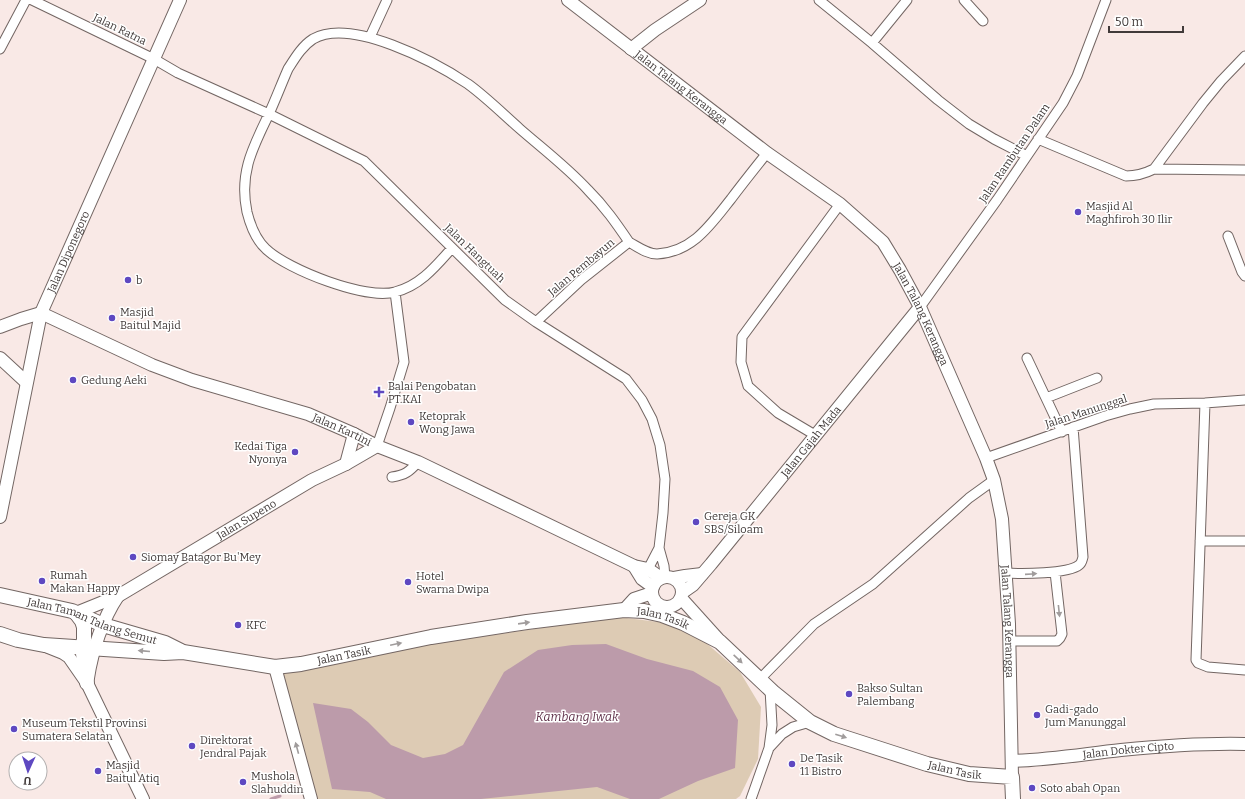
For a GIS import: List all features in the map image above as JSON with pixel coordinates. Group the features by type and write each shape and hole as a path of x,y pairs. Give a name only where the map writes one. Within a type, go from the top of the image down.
{"main road":[{"name":"Jalan Taman Talang Semut","path":"0,595 72,611 103,625 165,643 183,652"},
{"name":"Jalan Tasik","path":"275,667 301,664 431,637 527,622 624,610 644,611 662,615 683,623 720,642 765,684 810,722 834,734 927,764 969,774 1012,777"},
{"path":"76,613 82,621 84,627 84,640 89,647 87,683"},
{"name":"Jalan Taman Talang Semut","path":"0,634 18,640 44,645 164,653 183,652 275,667"},
{"path":"0,642 18,640"},
{"path":"1012,777 1013,799"}],"street":[{"path":"0,49 26,0"},
{"name":"Jalan Ratna","path":"32,0 46,3 154,59"},
{"name":"Jalan Diponegoro","path":"0,518 26,382 41,314 180,0"},
{"path":"370,37 387,0"},
{"name":"Jalan Talang Kerangga","path":"568,0 767,152 840,204 883,242 920,307 986,458 994,480 1002,520 1006,573 1012,777"},
{"path":"631,49 655,30 700,0"},
{"path":"819,0 938,100 969,124 1027,156"},
{"path":"872,43 907,0"},
{"path":"964,0 983,21"},
{"name":"Jalan Rambutan Dalam","path":"920,307 1054,117 1077,76 1106,0"},
{"path":"452,248 433,269 418,282 395,292 370,292 338,284 288,265 264,248 252,229 247,211 245,178 250,153 294,58 313,39 335,33 364,35 428,60 468,84 587,188 612,216 629,242"},
{"path":"1038,139 1126,176 1143,175 1154,169 1203,103 1221,81 1245,56"},
{"name":"Jalan Hangtuah","path":"154,59 178,73 269,114 364,161 505,300 536,322 626,379 642,400 652,419 660,445 665,480 660,548"},
{"name":"Jalan Pembayun","path":"536,322 581,280 629,242 645,251 656,254 675,250 691,243 706,230 767,152"},
{"path":"1154,169 1243,172"},
{"path":"815,435 778,413 748,386 741,362 742,337 840,204"},
{"path":"1228,236 1245,276"},
{"path":"377,446 404,362 395,292"},
{"name":"Jalan Gajah Mada","path":"682,595 693,585 920,307"},
{"path":"0,328 21,318 41,314"},
{"name":"Jalan Kartini","path":"41,314 152,365 192,380 308,414 354,434 377,446 418,462 634,566 645,574"},
{"path":"0,358 26,382"},
{"path":"1027,358 1062,432"},
{"path":"1046,398 1097,378"},
{"name":"Jalan Manunggal","path":"986,458 1105,416 1154,404 1205,403 1245,400"},
{"path":"1205,403 1196,660 1202,666 1208,668 1245,670"},
{"path":"1006,573 1024,574 1055,572 1077,566 1081,563 1083,557 1073,427"},
{"path":"346,464 354,434"},
{"name":"Jalan Supeno","path":"76,613 118,596 312,480 346,464 377,446"},
{"path":"392,478 403,475 418,462"},
{"path":"751,799 769,748 772,725 765,684 814,624 873,584 969,498 994,480"},
{"path":"1200,541 1245,541"},
{"path":"660,548 645,574 661,583 678,582 682,587 682,595 675,605 665,607 656,602 661,583 664,566 660,548"},
{"path":"1009,641 1057,641 1060,638 1062,634 1055,572"},
{"path":"624,610 634,599 661,583 685,576 702,574"},
{"path":"682,595 720,642"},
{"path":"89,647 103,625 109,609 118,596"},
{"path":"44,645 69,657 87,683 144,799"},
{"path":"275,667 310,799"},
{"path":"769,748 782,734 793,727 810,722"},
{"name":"Jalan Dokter Cipto","path":"1012,761 1050,759 1120,750 1199,743 1245,744"}],"shaded area":[{"path":"619,617 666,623 705,642 740,672 761,707 758,759 740,796 736,799 315,799 282,673 408,647"}],"water":[{"name":"Kambang Iwak","path":"606,644 647,659 693,671 720,687 738,720 735,768 698,781 659,799 630,799 597,787 481,799 386,799 370,792 332,789 313,703 351,709 368,722 391,745 423,758 445,754 463,745 504,672 538,650 572,645"}],"waterway":[{"path":"271,799 280,796"}],"place":[{"name":"Masjid Al Maghfiroh 30 Ilir","path":"1078,212"},
{"name":"b","path":"128,280"},
{"name":"Masjid Baitul Majid","path":"112,318"},
{"name":"Gedung Aeki","path":"73,380"},
{"name":"Balai Pengobatan PT.KAI","path":"379,392"},
{"name":"Ketoprak Wong Jawa","path":"411,422"},
{"name":"Kedai Tiga Nyonya","path":"295,452"},
{"name":"Gereja GK SBS/Siloam","path":"696,522"},
{"name":"Siomay Batagor Bu'Mey","path":"133,557"},
{"name":"Rumah Makan Happy","path":"42,581"},
{"name":"Hotel Swarna Dwipa","path":"408,582"},
{"name":"KFC","path":"238,625"},
{"name":"Bakso Sultan Palembang","path":"849,694"},
{"name":"Gadi-gado Jum Manunggal","path":"1037,715"},
{"name":"Museum Tekstil Provinsi Sumatera Selatan","path":"14,729"},
{"name":"Direktorat Jendral Pajak","path":"192,746"},
{"name":"De Tasik 11 Bistro","path":"792,764"},
{"name":"Masjid Baitul Atiq","path":"98,771"},
{"name":"Mushola Slahuddin","path":"243,782"},
{"name":"Soto abah Opan","path":"1032,788"}]}
